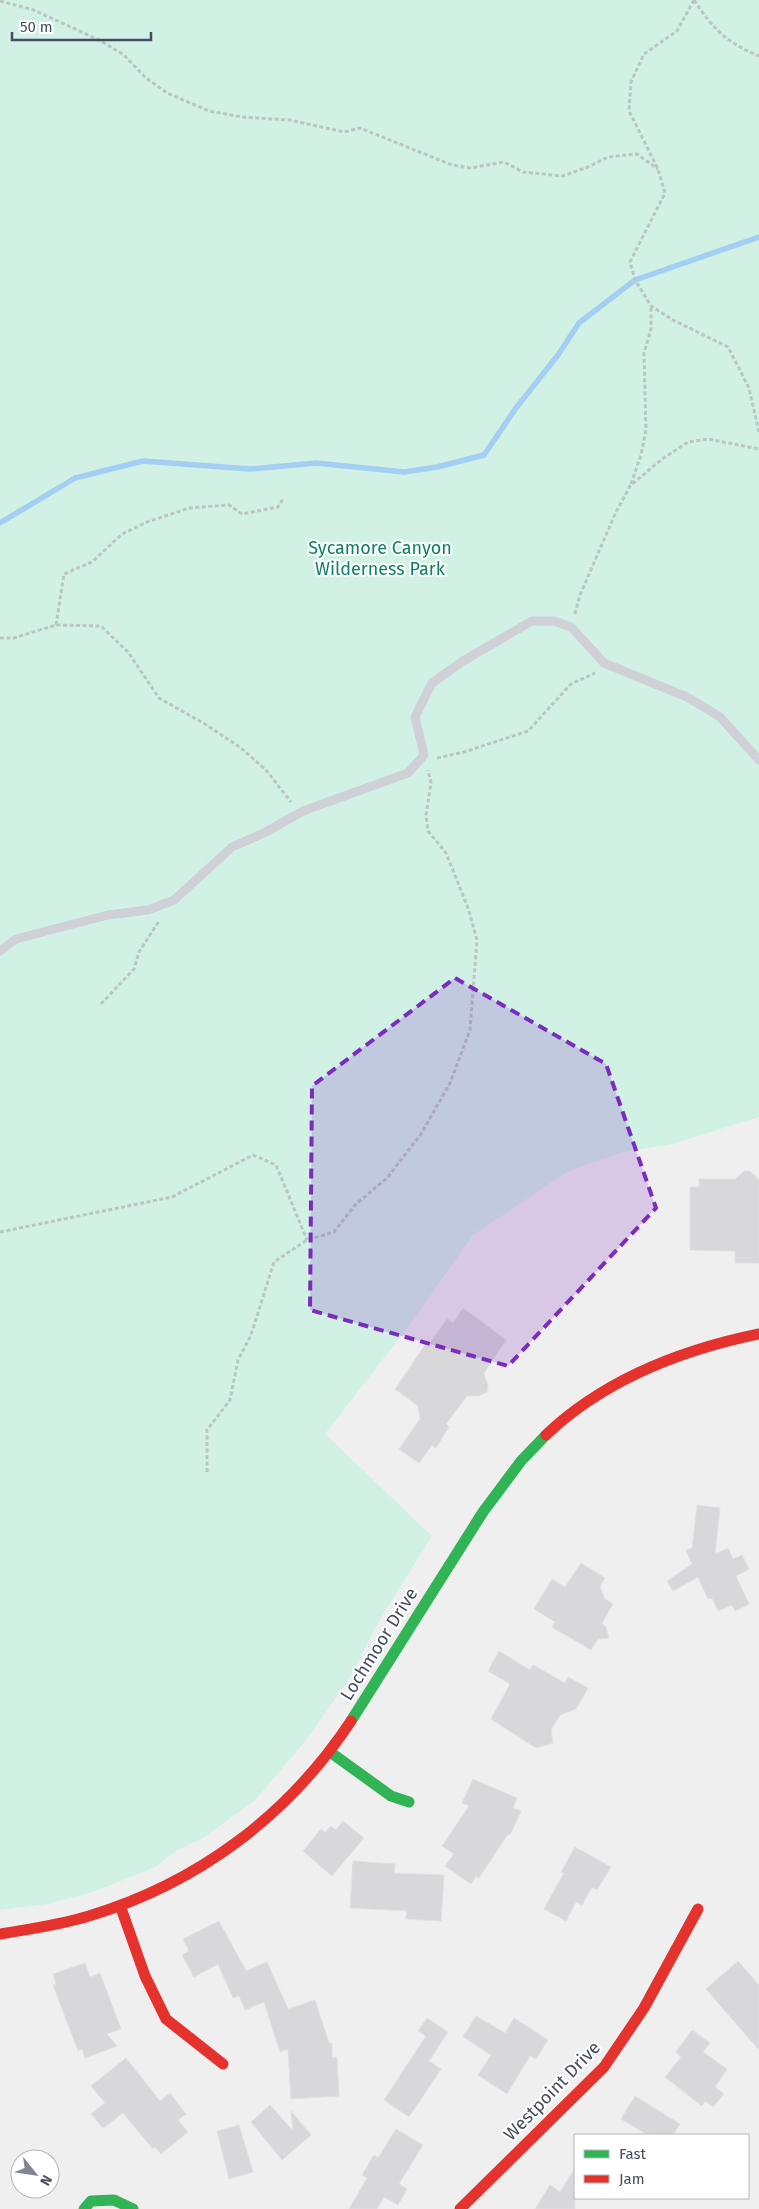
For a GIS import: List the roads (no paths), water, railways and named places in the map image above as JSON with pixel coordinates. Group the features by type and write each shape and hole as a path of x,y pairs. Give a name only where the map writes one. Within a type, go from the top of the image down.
{"street":[{"name":"Lochmoor Drive","path":"0,1934 86,1919 121,1908 178,1882 254,1831 293,1795 330,1752 489,1503 533,1448 563,1420 605,1390 632,1374 700,1347 759,1334"},
{"path":"330,1752 391,1796 409,1802"},
{"path":"121,1908 145,1976 166,2019 224,2064"},
{"name":"Westpoint Drive","path":"460,2209 604,2067 644,2008 698,1909"},
{"path":"88,2205 114,2200 133,2209"}],"lane":[{"path":"0,951 16,939 108,915 148,910 174,900 232,847 264,833 310,808 408,773 424,755 415,718 432,683 463,661 532,621 554,622 571,627 604,662 687,697 720,717 759,760"}],"waterway":[{"path":"0,523 75,478 143,461 250,469 316,463 404,472 437,467 484,455 516,408 558,355 579,323 635,280 759,237"}],"park label":[{"name":"Sycamore Canyon Wilderness Park","path":"380,558"}]}
